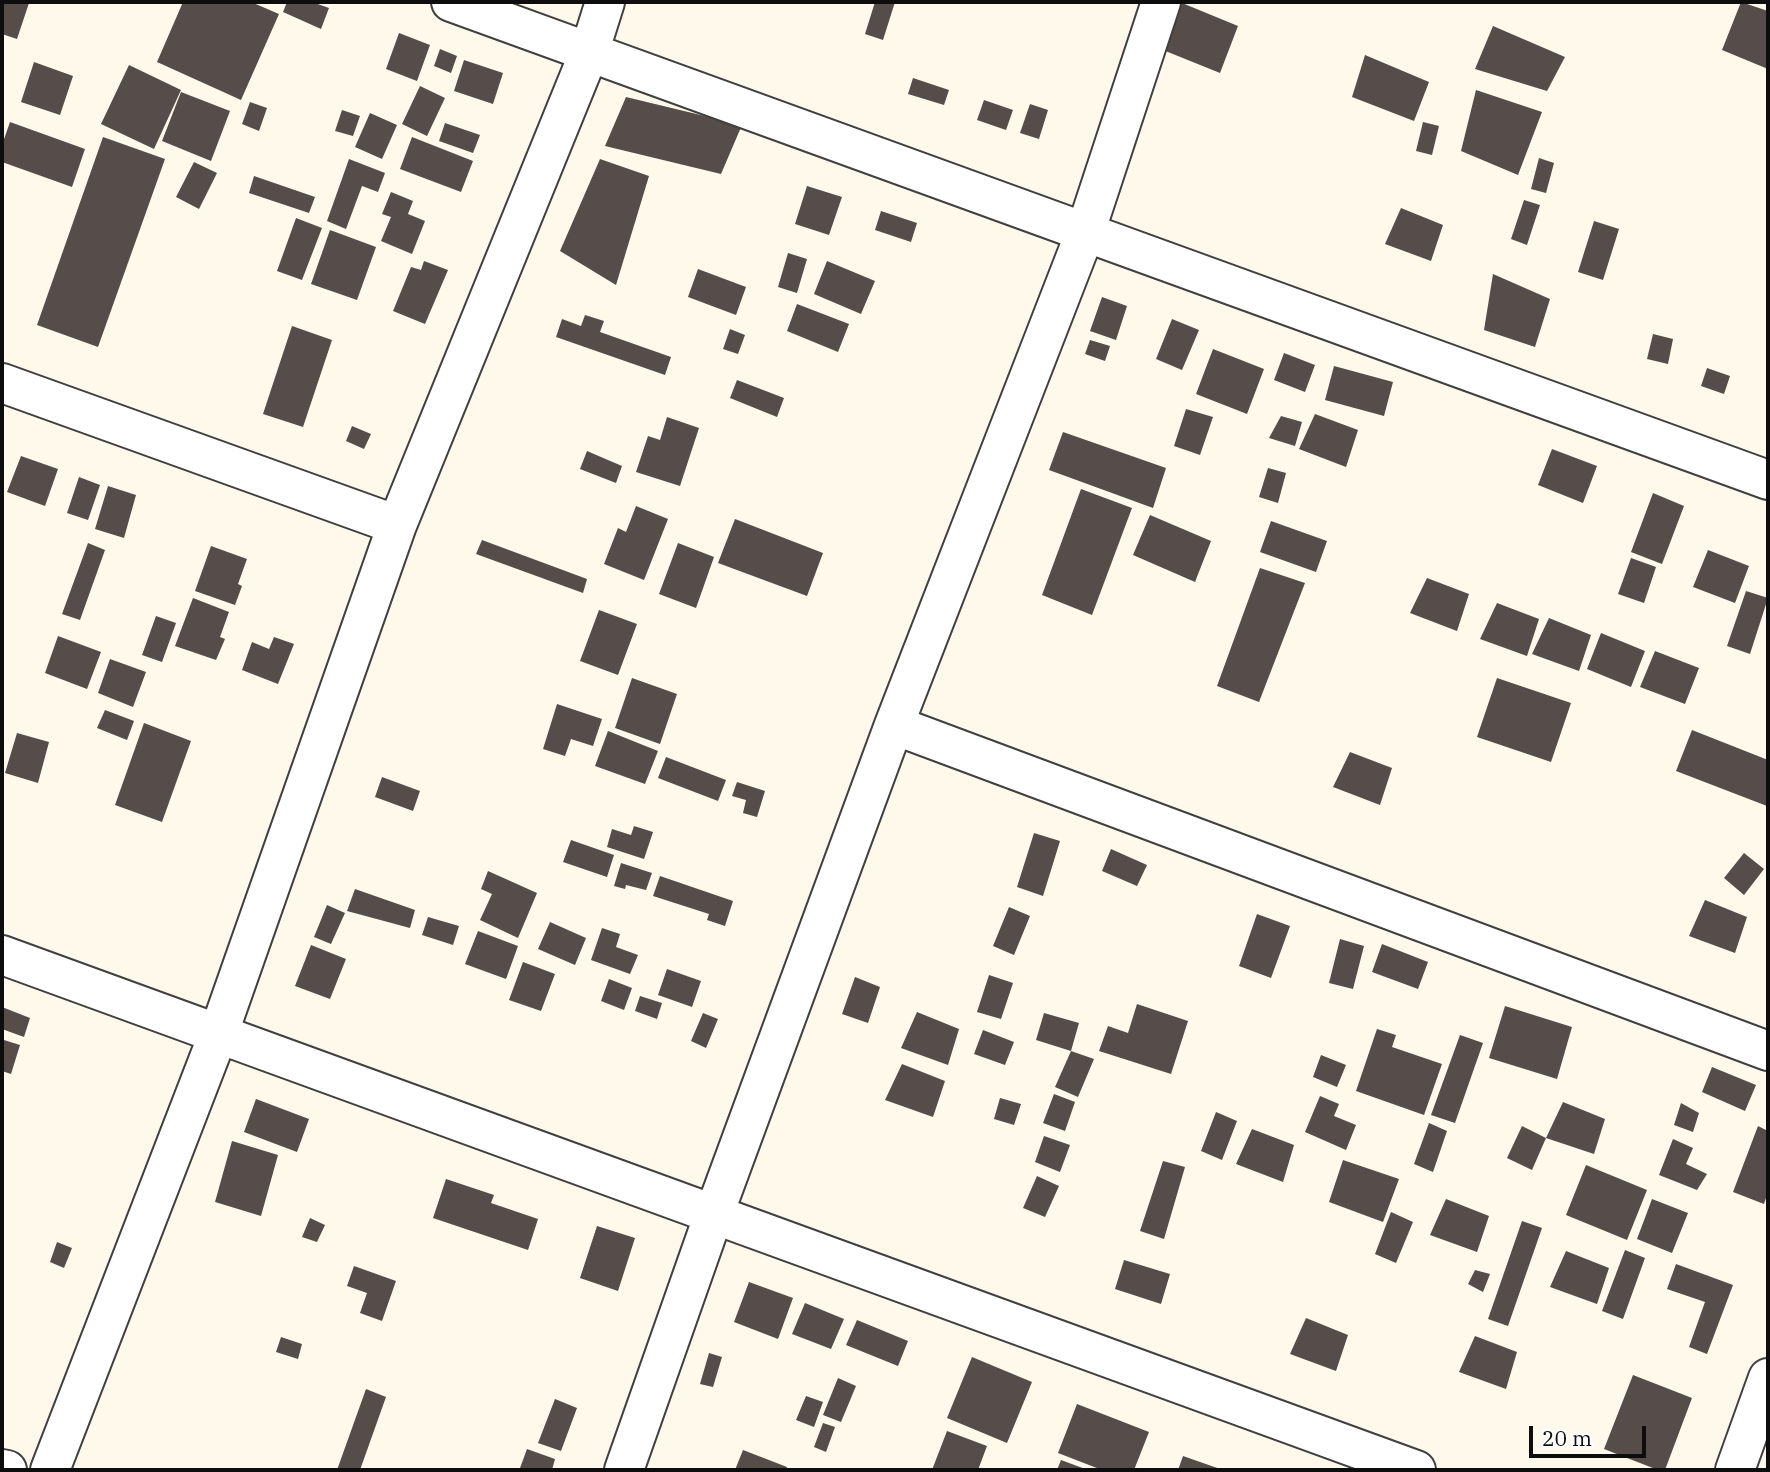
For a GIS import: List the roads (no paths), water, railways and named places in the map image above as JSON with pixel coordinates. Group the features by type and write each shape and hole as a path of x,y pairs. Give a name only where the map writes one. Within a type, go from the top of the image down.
{"street":[{"path":"452,2 1768,480"},
{"path":"50,1470 218,1035 397,524 589,53 605,2"},
{"path":"624,1470 714,1214 894,725 1085,233 1161,2"},
{"path":"2,383 397,524"},
{"path":"894,725 1768,1051"},
{"path":"2,955 1416,1470"},
{"path":"1735,1470 1768,1378"},
{"path":"2,1469 7,1470"}]}
